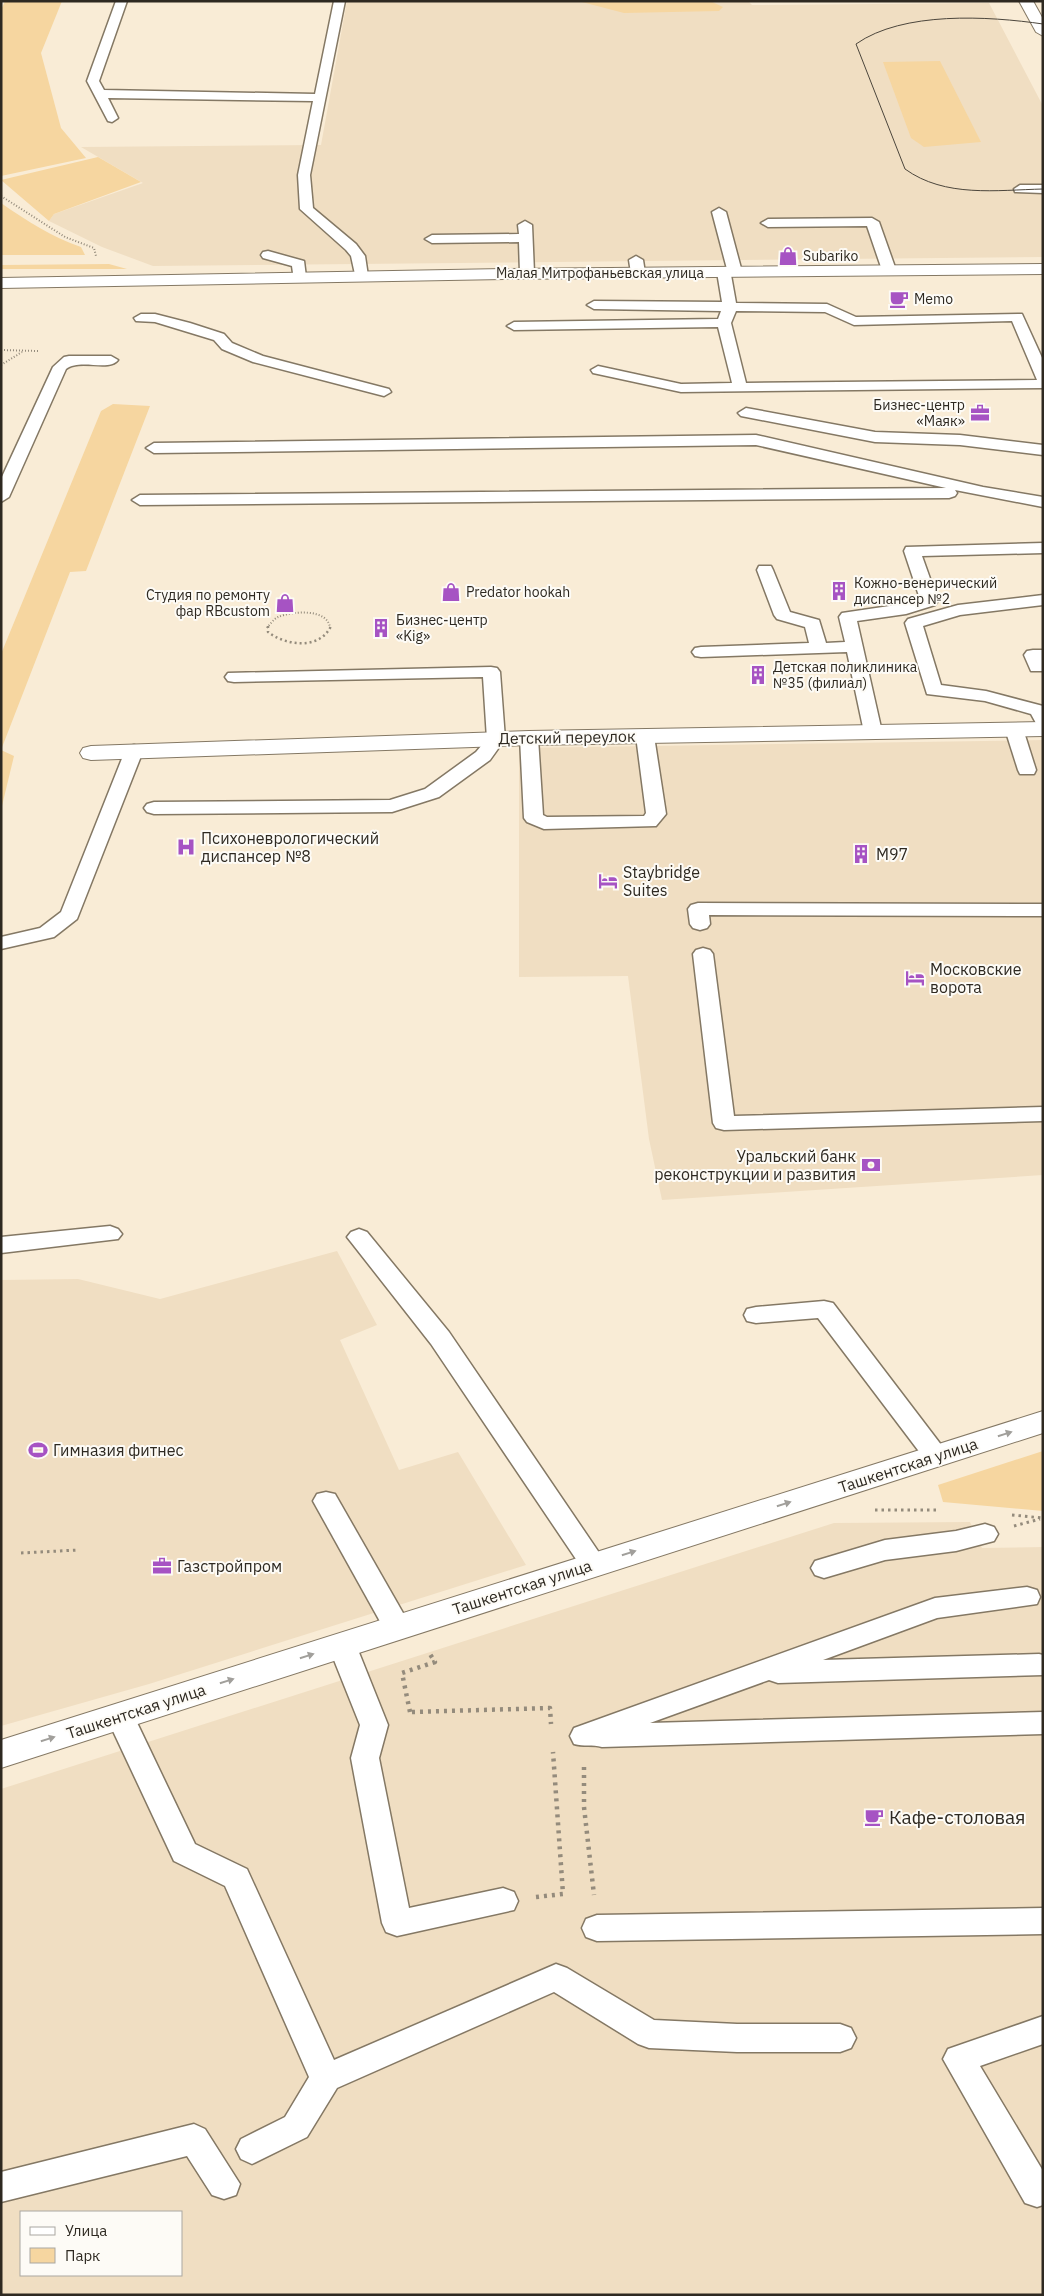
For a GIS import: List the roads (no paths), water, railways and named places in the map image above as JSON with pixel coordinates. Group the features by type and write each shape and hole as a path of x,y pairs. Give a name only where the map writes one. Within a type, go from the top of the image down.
{"street":[{"path":"1026,1 1043,32"},
{"name":"Малая Митрофаньевская улица","path":"1,282 527,273 637,266 729,272 1043,269"},
{"name":"Малая Митрофаньевская улица","path":"1,275 119,275 158,280"},
{"name":"Детский переулок","path":"91,753 529,738 1014,729 1042,716"},
{"name":"Ташкентская улица","path":"1,1754 1043,1422"}],"lane":[{"path":"112,118 93,81 122,1"},
{"path":"340,1 304,175 308,209 351,247 358,256 361,276"},
{"path":"100,94 320,98"},
{"path":"1020,189 1043,189"},
{"path":"719,212 729,272 730,307 724,323 740,387"},
{"path":"768,223 872,222 889,270"},
{"path":"432,239 525,232 527,273"},
{"path":"268,255 299,264 299,277"},
{"path":"594,305 827,308 854,321 1017,317 1043,377"},
{"path":"141,318 155,318 185,326 219,337 227,346 258,359 384,392"},
{"path":"514,326 724,323"},
{"path":"1,497 60,367 69,360 111,360"},
{"path":"598,370 681,388 1043,384"},
{"path":"746,413 875,437 960,440 1043,450"},
{"path":"154,448 756,440 984,492 1043,502"},
{"path":"140,500 984,492"},
{"path":"873,732 848,617 906,610 929,601 912,551 1043,548"},
{"path":"765,570 783,615 813,624 819,648"},
{"path":"1042,716 986,696 933,690 914,623 958,610 1043,600"},
{"path":"701,652 853,647"},
{"path":"154,808 392,806 432,794 483,756 496,739 491,672 234,677"},
{"path":"1014,729 1027,770"},
{"path":"529,738 534,818 544,823 649,822 656,814 645,736"},
{"path":"1,943 47,933 70,915 134,751"},
{"path":"700,924 698,909 1043,910"},
{"path":"703,954 724,1123 1043,1114"},
{"path":"1,1244 110,1234"},
{"path":"360,1237 440,1338 593,1564"},
{"path":"756,1316 824,1309 936,1456"},
{"path":"326,1500 397,1627"},
{"path":"824,1568 885,1550 956,1541 985,1534"},
{"path":"1027,1597 935,1608 584,1736 1043,1723"},
{"path":"342,1645 374,1725 365,1758 397,1923 503,1900"},
{"path":"756,1673 1038,1665"},
{"path":"120,1716 184,1852 236,1878 326,2078"},
{"path":"597,1928 1043,1921"},
{"path":"252,2149 296,2127 326,2078 556,1977 649,2034 738,2038 840,2038"},
{"path":"1036,2192 959,2059 1043,2030"},
{"path":"1,2187 194,2138 224,2184"}],"tram line":[{"path":"1043,24 972,18 921,21 875,33 856,44 905,169 937,185 954,188 990,191 1043,189"}],"place":[{"name":"Subariko","path":"788,256"},
{"name":"Memo","path":"899,299"},
{"name":"Бизнес-центр «Маяк»","path":"980,413"},
{"name":"Кожно-венерический диспансер №2","path":"839,591"},
{"name":"Predator hookah","path":"451,592"},
{"name":"Студия по ремонту фар RBcustom","path":"285,603"},
{"name":"Бизнес-центр «Kig»","path":"381,628"},
{"name":"Детская поликлиника №35 (филиал)","path":"758,675"},
{"name":"Психоневрологический диспансер №8","path":"186,847"},
{"name":"M97","path":"861,854"},
{"name":"Staybridge Suites","path":"608,881"},
{"name":"Московские ворота","path":"915,978"},
{"name":"Уральский банк реконструкции и развития","path":"871,1165"},
{"name":"Гимназия фитнес","path":"38,1450"},
{"name":"Газстройпром","path":"162,1566"},
{"name":"Кафе-столовая","path":"874,1817"}]}
